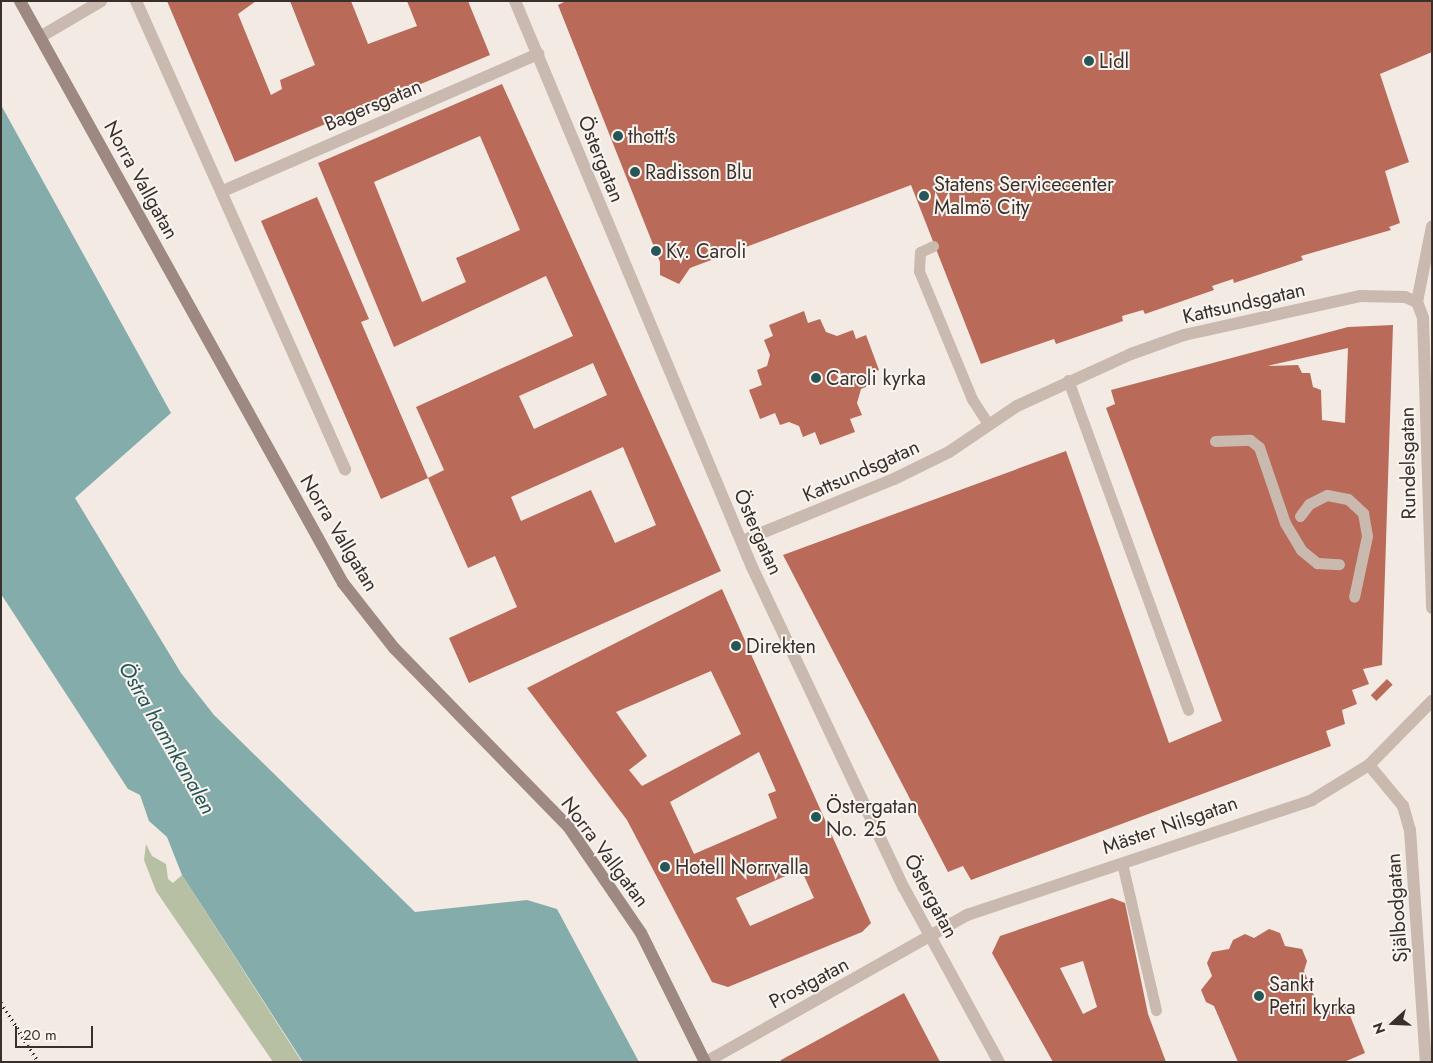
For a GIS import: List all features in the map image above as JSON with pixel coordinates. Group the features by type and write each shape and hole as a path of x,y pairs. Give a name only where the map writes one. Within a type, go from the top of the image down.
{"main road":[{"name":"Norra Vallgatan","path":"20,1 343,583 394,648 568,826 641,933 706,1062"}],"street":[{"name":"Norra Vallgatan","path":"136,1 223,191 345,468"},
{"name":"Östergatan","path":"515,1 633,291 742,541 930,937 999,1062"},
{"path":"40,37 99,2"},
{"name":"Bagersgatan","path":"223,191 538,54"},
{"path":"1417,302 1432,226"},
{"name":"Kattsundsgatan","path":"742,541 894,479 948,452 988,424 1068,380 1184,336 1360,296 1405,297 1417,302"},
{"name":"Rundelsgatan","path":"1417,302 1423,318 1429,386 1432,608"},
{"name":"Mäster Nilsgatan","path":"930,937 968,915 1312,800 1369,764 1432,701"},
{"name":"Själbodgatan","path":"1369,764 1392,789 1410,830 1426,1062"},
{"name":"Prostgatan","path":"706,1062 930,937"}],"lane":[{"path":"934,246 920,252 919,271 972,399 988,424"},
{"path":"1068,380 1188,710"},
{"path":"1215,441 1250,440 1258,447 1285,523 1301,550 1317,563 1339,564"},
{"path":"1300,516 1309,504 1326,495 1348,499 1363,513 1367,536 1354,597"},
{"path":"1122,862 1156,1010"}],"green space":[{"path":"146,844 152,856 166,864 168,879 173,883 182,875 302,1062 273,1062 156,891 144,860"}],"water":[{"name":"Östra hamnkanalen","path":"1,105 171,413 75,498 181,673 214,715 415,912 527,900 557,909 639,1062 303,1062 182,875 167,837 149,821 140,795 128,789 1,594"}],"building":[{"path":"167,1 256,1 238,14 271,95 282,89 280,80 315,65 290,1 351,1 368,44 417,26 407,1 468,1 490,55 235,162"},
{"path":"566,1 1431,1 1432,52 1380,74 1409,162 1385,171 1400,223 1389,227 1391,230 1301,256 1303,260 1234,283 1233,279 1212,286 1214,290 1145,314 1143,310 1122,316 1123,321 1056,344 1054,339 981,364 911,185 690,268 679,284 660,275 660,262 558,5"},
{"path":"502,84 721,571 469,683 449,638 517,607 495,556 468,568 428,478 444,470 416,407 573,336 546,276 394,347 318,163","holes":["480,136 520,230 456,258 466,282 422,302 374,182","593,363 607,395 534,429 519,396","623,447 656,525 615,543 591,490 521,521 511,497"]},
{"path":"317,197 369,319 361,322 428,478 381,499 261,221"},
{"name":"Caroli kyrka","path":"804,311 808,323 820,319 826,332 837,336 853,330 856,339 866,335 879,370 871,373 875,383 861,389 857,403 862,415 850,419 855,432 820,445 815,432 803,437 799,426 789,422 780,425 775,413 760,419 749,390 762,385 757,370 767,366 770,355 764,340 773,336 769,325"},
{"path":"1393,325 1382,665 1363,669 1369,684 1352,690 1357,704 1342,710 1345,724 1326,731 1331,746 971,880 963,866 948,872 783,555 1066,451 1169,743 1222,721 1106,408 1115,404 1111,390 1348,327","holes":["1348,348 1345,423 1322,420 1321,390 1313,387 1310,373 1302,373 1298,365 1267,366"]},
{"path":"722,589 871,923 862,932 728,987 712,982 627,820 527,688","holes":["711,671 741,734 642,786 629,770 647,756 616,712","759,752 776,791 768,794 777,818 694,854 670,802","801,869 814,898 750,926 736,898"]},
{"path":"1387,679 1393,685 1376,701 1371,695"},
{"path":"1112,898 1125,903 1148,1014 1166,1062 1053,1062 992,953 1000,936","holes":["1083,961 1097,1007 1083,1014 1060,968"]},
{"name":"Sankt Petri kyrka","path":"1269,929 1280,933 1285,946 1302,949 1307,961 1304,971 1321,1013 1345,1003 1365,1053 1344,1062 1238,1062 1214,1006 1206,1002 1201,990 1212,976 1207,963 1212,952 1229,949 1233,940 1245,934 1254,938"},
{"path":"904,993 940,1062 780,1062 781,1060"}],"railway":[{"path":"1,1003 38,1062"}],"place":[{"name":"Lidl","path":"1089,61"},
{"name":"thott's","path":"618,136"},
{"name":"Radisson Blu","path":"635,172"},
{"name":"Statens Servicecenter Malmö City","path":"924,196"},
{"name":"Kv. Caroli","path":"656,251"},
{"name":"Caroli kyrka","path":"816,378"},
{"name":"Direkten","path":"736,646"},
{"name":"Östergatan No. 25","path":"816,817"},
{"name":"Hotell Norrvalla","path":"665,867"},
{"name":"Sankt Petri kyrka","path":"1259,996"}]}
